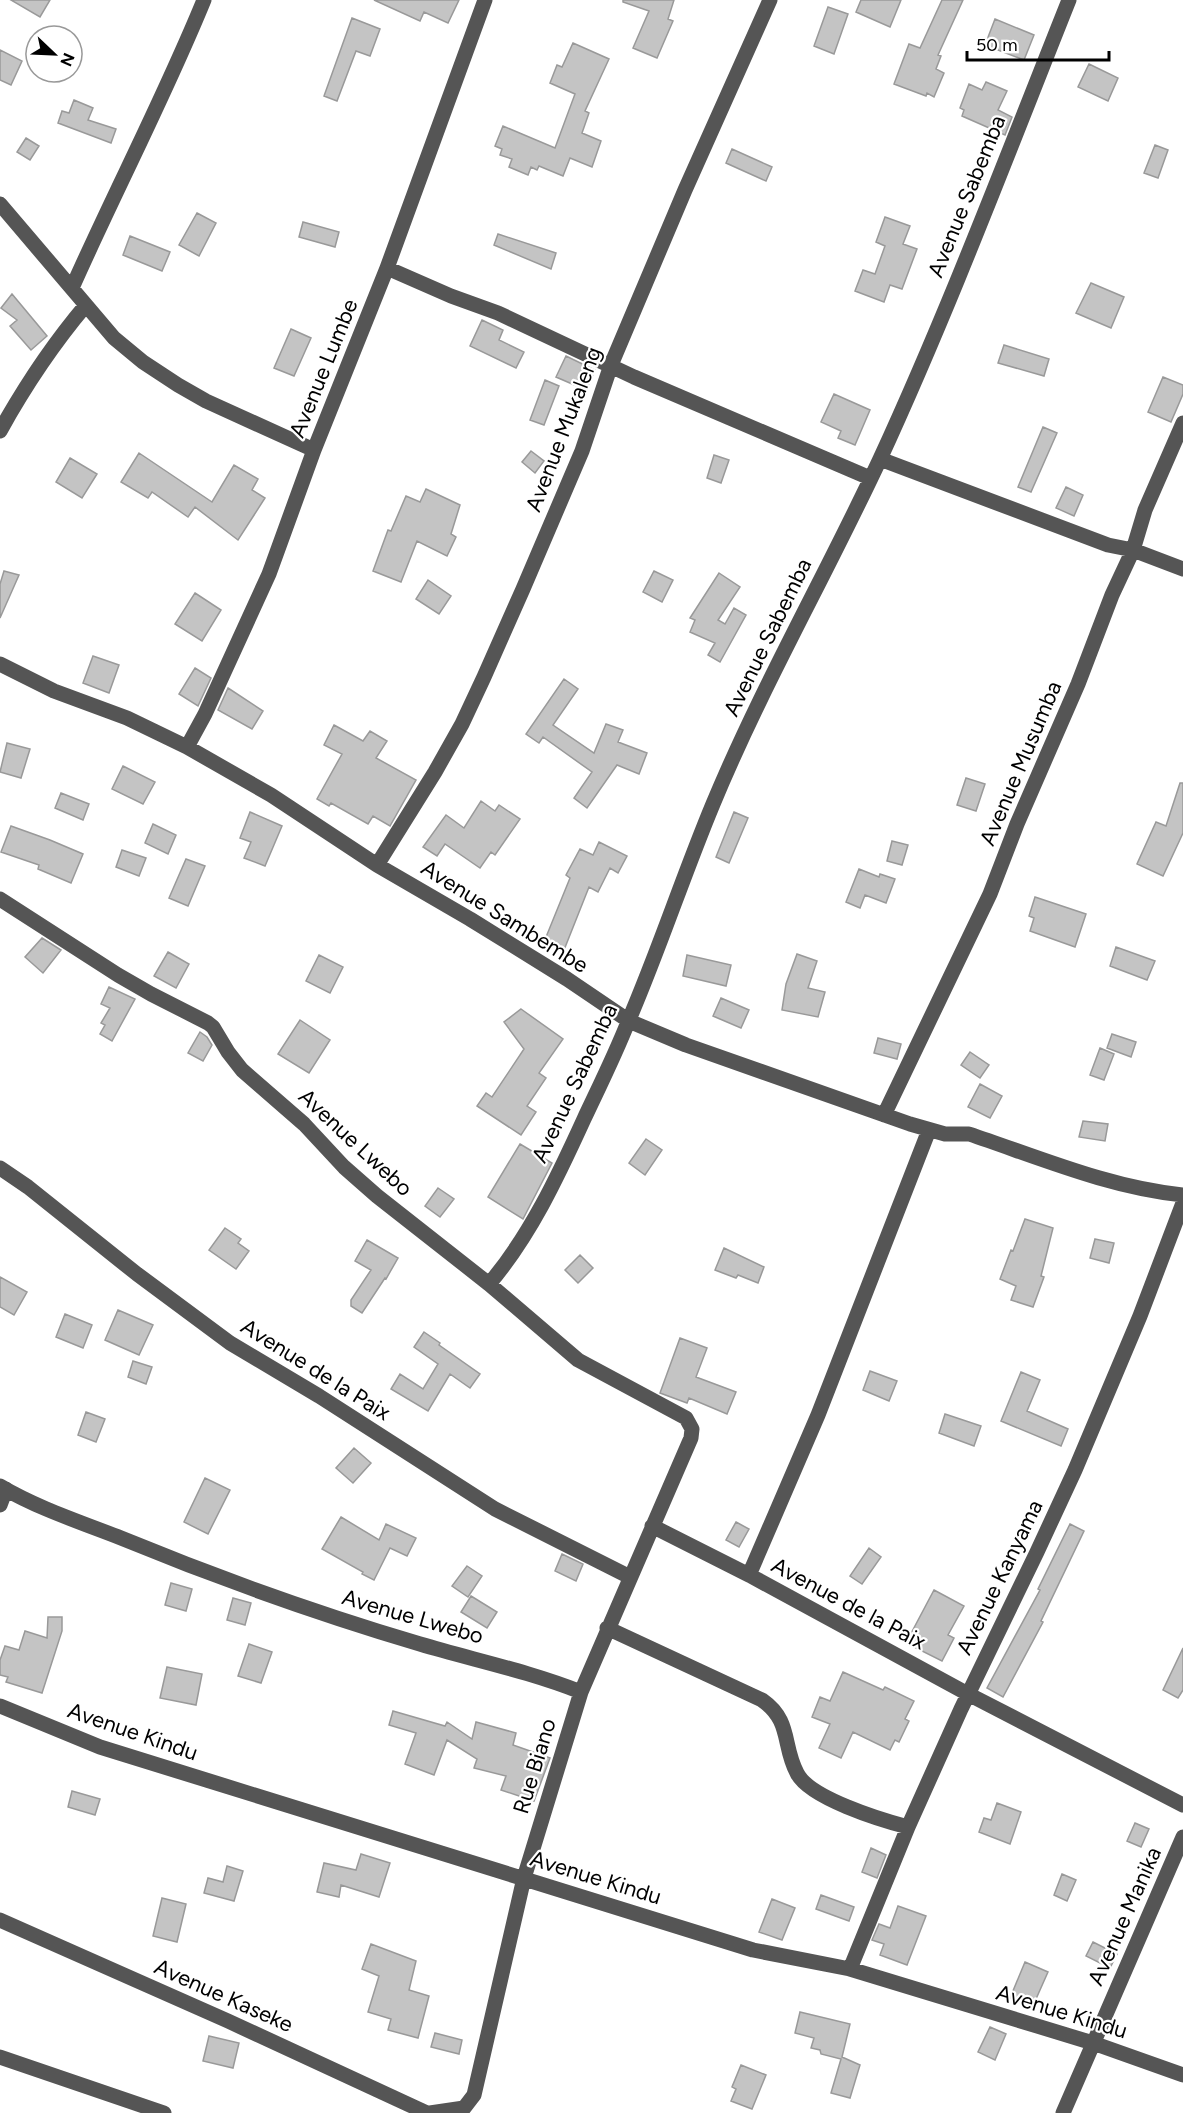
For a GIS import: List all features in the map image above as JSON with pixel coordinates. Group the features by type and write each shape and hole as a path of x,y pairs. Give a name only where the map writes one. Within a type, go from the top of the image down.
{"street":[{"path":"72,288 112,197 135,155 180,58 204,0"},
{"name":"Avenue Lumbe","path":"187,747 269,574 314,450 387,268 485,0"},
{"name":"Avenue Mukaleng","path":"377,865 456,734 484,677 582,451 611,365 685,190 770,0"},
{"name":"Avenue Sabemba","path":"489,1284 519,1245 548,1192 629,1021 714,802 880,459 946,305 1069,0"},
{"path":"0,204 114,338 143,362 178,386 314,450"},
{"path":"387,268 451,296 498,313 634,376 870,478"},
{"path":"0,431 41,363 86,305"},
{"name":"Avenue Musumba","path":"884,1115 990,894 1017,824 1078,684 1112,595 1133,550 1145,510 1183,423"},
{"path":"880,459 1108,545 1133,550 1183,568"},
{"name":"Avenue Sambembe","path":"0,664 54,691 127,718 187,747 271,795 377,865 567,979 629,1021 686,1045 929,1130 945,1134 969,1134 1111,1182 1183,1195"},
{"name":"Avenue Lwebo","path":"0,899 118,975 213,1027 242,1070 304,1124 344,1167 376,1196 489,1284 579,1360 686,1419"},
{"path":"749,1575 818,1415 929,1130"},
{"name":"Avenue de la Paix","path":"0,1168 28,1187 137,1274 230,1343 319,1396 495,1509 630,1577"},
{"name":"Avenue Kanyama","path":"850,1969 908,1827 968,1694 1075,1470 1140,1316 1183,1203"},
{"name":"Rue Biano","path":"429,2113 464,2108 474,2095 524,1878 581,1692 691,1438 692,1429 686,1419"},
{"path":"0,1505 3,1487"},
{"name":"Avenue Lwebo","path":"3,1487 41,1506 178,1562 354,1623 424,1645 532,1674 581,1692"},
{"name":"Avenue de la Paix","path":"652,1526 1183,1805"},
{"path":"607,1628 762,1700 774,1708 787,1736 797,1773 807,1786 824,1796 882,1820 908,1827"},
{"name":"Avenue Kindu","path":"0,1706 100,1747 753,1950 850,1969 1093,2043 1183,2074"},
{"name":"Avenue Manika","path":"1063,2113 1181,1847"},
{"name":"Avenue Kaseke","path":"0,1920 429,2113"},
{"path":"0,2057 164,2113"}],"building":[{"path":"11,0 50,0 40,17"},
{"path":"374,0 459,0 448,23 424,12 420,21"},
{"path":"623,0 674,0 668,19 673,21 657,58 633,48 649,11 623,2"},
{"path":"861,0 901,0 890,27 856,12"},
{"path":"942,0 963,0 938,55 941,56 936,69 944,73 934,97 894,84 909,44 920,48"},
{"path":"828,7 848,14 834,54 814,46"},
{"path":"352,18 380,29 370,56 356,51 337,101 324,96"},
{"path":"995,19 1034,35 1024,60 985,45"},
{"path":"573,43 609,59 585,111 589,113 582,133 601,141 592,167 570,158 563,176 539,166 537,170 531,167 528,175 509,167 512,159 500,155 502,149 495,146 503,126 555,148 575,94 550,83 557,65 562,67"},
{"path":"0,50 22,61 11,85 0,80"},
{"path":"1089,64 1118,78 1108,101 1078,87"},
{"path":"986,82 1007,91 998,110 1012,117 1005,135 962,116 964,110 960,108 969,84 982,90"},
{"path":"74,100 93,108 88,120 116,129 111,143 58,123 62,111 69,113"},
{"path":"26,138 39,146 30,160 17,152"},
{"path":"1155,145 1168,150 1158,178 1144,173"},
{"path":"732,149 772,167 766,181 726,163"},
{"path":"197,213 216,223 199,256 179,245"},
{"path":"885,217 910,226 903,244 917,249 902,289 890,285 884,302 855,291 863,270 875,274 885,246 876,242"},
{"path":"303,222 339,232 335,247 299,237"},
{"path":"498,234 556,253 551,269 494,245"},
{"path":"130,236 170,252 162,271 123,255"},
{"path":"1091,283 1124,297 1111,328 1076,313"},
{"path":"12,294 47,336 31,350 10,326 17,320 1,308"},
{"path":"482,320 503,330 499,340 524,352 516,368 470,346"},
{"path":"291,329 311,338 294,376 274,368"},
{"path":"1004,345 1049,359 1044,376 998,363"},
{"path":"566,356 595,370 586,390 556,377"},
{"path":"1163,377 1183,385 1183,394 1171,422 1148,412"},
{"path":"545,380 559,386 544,425 530,420"},
{"path":"834,394 870,410 855,445 838,438 841,431 821,422"},
{"path":"1043,427 1057,433 1031,492 1018,487"},
{"path":"531,451 544,461 535,473 522,462"},
{"path":"139,453 212,502 234,465 258,479 252,490 265,498 238,540 195,507 188,517 152,492 148,498 121,482"},
{"path":"714,455 729,460 721,483 707,478"},
{"path":"70,458 97,474 82,498 56,482"},
{"path":"1066,487 1083,495 1074,516 1056,508"},
{"path":"426,489 460,505 451,534 456,537 447,556 417,541 401,582 373,571 388,530 391,531 406,496 420,502"},
{"path":"4,571 19,575 0,618 0,584"},
{"path":"654,571 673,580 662,602 643,592"},
{"path":"719,573 740,587 718,620 725,624 734,608 746,615 720,662 708,655 715,643 690,632 695,620 690,618"},
{"path":"428,580 451,596 439,614 416,599"},
{"path":"195,593 221,610 202,641 175,624"},
{"path":"93,656 119,665 109,693 83,683"},
{"path":"195,668 211,678 198,706 179,694"},
{"path":"564,679 578,689 553,725 594,753 606,724 623,730 618,742 647,753 639,774 617,765 587,808 574,798 592,772 543,737 539,743 526,734"},
{"path":"228,688 263,711 252,729 218,710"},
{"path":"334,725 363,741 370,731 387,741 376,758 416,780 390,826 373,816 368,824 331,803 329,806 317,799 342,754 324,745"},
{"path":"7,743 30,749 21,778 0,772"},
{"path":"123,766 155,782 143,804 112,789"},
{"path":"966,778 985,784 976,811 957,805"},
{"path":"1180,783 1183,783 1183,833 1163,876 1137,864 1156,822 1166,826"},
{"path":"61,793 89,804 83,820 55,808"},
{"path":"481,801 495,811 499,805 520,819 495,855 491,852 480,868 445,844 437,856 423,847 446,815 464,828"},
{"path":"250,812 282,826 265,866 244,858 251,842 240,838"},
{"path":"734,812 748,818 729,863 716,857"},
{"path":"153,824 176,835 168,854 145,843"},
{"path":"11,826 83,854 71,883 38,869 39,865 1,852"},
{"path":"892,841 908,845 902,865 887,861"},
{"path":"599,842 627,856 618,873 610,868 598,892 589,887 564,950 544,942 570,878 566,875 580,849 593,855"},
{"path":"122,850 146,858 139,876 116,867"},
{"path":"186,859 205,866 188,906 169,898"},
{"path":"859,869 879,877 880,874 895,879 886,903 865,895 860,908 846,902"},
{"path":"1035,897 1086,914 1075,947 1030,931 1034,918 1029,916"},
{"path":"42,938 61,950 43,973 25,957"},
{"path":"1116,947 1155,961 1147,980 1110,966"},
{"path":"168,952 189,964 176,988 154,976"},
{"path":"797,954 817,961 808,988 825,992 818,1017 782,1010 786,984"},
{"path":"319,955 343,967 330,993 306,981"},
{"path":"687,955 731,965 726,986 683,976"},
{"path":"109,987 135,999 112,1041 100,1034 105,1025 101,1023 110,1008 101,1004"},
{"path":"721,998 749,1010 741,1028 713,1016"},
{"path":"521,1009 563,1039 539,1073 546,1078 527,1106 536,1112 521,1135 477,1106 486,1093 492,1097 524,1049 504,1022"},
{"path":"300,1020 330,1040 309,1073 278,1054"},
{"path":"200,1032 212,1045 203,1061 188,1053"},
{"path":"1112,1034 1136,1042 1131,1057 1107,1048"},
{"path":"878,1038 901,1044 897,1059 874,1053"},
{"path":"1100,1048 1114,1054 1104,1080 1090,1075"},
{"path":"970,1052 989,1065 980,1078 961,1065"},
{"path":"980,1084 1002,1096 990,1118 968,1107"},
{"path":"1083,1121 1108,1124 1105,1141 1079,1137"},
{"path":"646,1139 662,1150 645,1175 629,1163"},
{"path":"520,1144 552,1163 523,1219 488,1197"},
{"path":"438,1188 454,1199 440,1217 425,1206"},
{"path":"1025,1219 1053,1228 1041,1276 1044,1277 1033,1307 1011,1300 1016,1286 1000,1279"},
{"path":"225,1228 241,1239 238,1243 249,1251 236,1269 209,1250"},
{"path":"1095,1239 1114,1243 1109,1263 1090,1258"},
{"path":"367,1240 398,1258 362,1313 351,1306 351,1300 371,1270 355,1261"},
{"path":"724,1248 764,1267 758,1283 738,1275 736,1278 715,1270"},
{"path":"580,1255 593,1268 578,1283 565,1270"},
{"path":"0,1277 27,1292 14,1315 0,1307"},
{"path":"118,1310 153,1325 139,1355 105,1340"},
{"path":"65,1314 92,1325 83,1348 56,1337"},
{"path":"424,1332 480,1374 470,1388 450,1374 428,1411 391,1389 400,1374 423,1389 438,1364 414,1347"},
{"path":"680,1338 707,1348 696,1377 736,1392 727,1414 689,1398 687,1403 660,1393"},
{"path":"133,1361 152,1367 146,1384 128,1377"},
{"path":"870,1371 897,1381 889,1401 863,1390"},
{"path":"1021,1372 1040,1380 1027,1411 1068,1429 1061,1446 1001,1421"},
{"path":"86,1412 105,1419 96,1442 78,1435"},
{"path":"945,1414 981,1426 974,1446 939,1433"},
{"path":"354,1448 371,1463 353,1483 336,1468"},
{"path":"205,1478 230,1490 208,1534 184,1522"},
{"path":"341,1517 379,1540 386,1524 416,1538 407,1556 390,1548 374,1580 322,1549"},
{"path":"736,1522 749,1529 739,1547 726,1540"},
{"path":"1070,1524 1084,1531 1041,1621 1043,1622 1003,1697 987,1688 1040,1590 1038,1589"},
{"path":"869,1548 881,1557 862,1584 850,1576"},
{"path":"562,1554 583,1564 576,1581 555,1571"},
{"path":"467,1566 482,1576 468,1597 452,1586"},
{"path":"171,1583 192,1589 186,1611 165,1605"},
{"path":"934,1590 964,1606 948,1635 954,1638 942,1661 906,1643"},
{"path":"471,1596 497,1612 487,1628 461,1612"},
{"path":"233,1598 251,1603 245,1625 227,1620"},
{"path":"48,1617 62,1617 62,1631 42,1693 6,1682 8,1677 0,1675 0,1660 5,1646 19,1650 25,1631 47,1638"},
{"path":"249,1644 272,1652 261,1683 238,1676"},
{"path":"1183,1648 1183,1690 1178,1698 1163,1690"},
{"path":"167,1667 202,1674 196,1705 160,1698"},
{"path":"843,1672 883,1690 885,1687 914,1701 905,1719 909,1721 899,1742 895,1740 890,1750 853,1732 841,1758 819,1748 830,1724 812,1717 820,1697 830,1701"},
{"path":"393,1711 445,1726 447,1722 472,1739 476,1722 516,1733 513,1745 550,1758 534,1801 501,1790 506,1776 474,1768 477,1759 447,1740 434,1775 405,1764 416,1733 389,1725"},
{"path":"72,1791 100,1799 95,1815 68,1807"},
{"path":"997,1803 1021,1812 1010,1844 979,1832 984,1818 991,1820"},
{"path":"1135,1823 1149,1829 1141,1847 1127,1841"},
{"path":"871,1848 886,1855 877,1878 862,1872"},
{"path":"361,1854 390,1863 379,1897 341,1885 339,1897 317,1892 324,1863 356,1870"},
{"path":"227,1866 243,1871 234,1901 204,1893 208,1878 223,1882"},
{"path":"1062,1874 1076,1880 1067,1901 1054,1895"},
{"path":"821,1895 854,1907 849,1921 816,1909"},
{"path":"162,1898 186,1904 177,1942 153,1936"},
{"path":"772,1899 795,1908 782,1940 759,1932"},
{"path":"898,1906 926,1916 907,1965 880,1955 884,1944 872,1940 879,1924 890,1928"},
{"path":"1093,1942 1117,1954 1110,1968 1086,1956"},
{"path":"371,1944 416,1961 409,1990 429,1996 418,2038 388,2030 391,2019 368,2012 379,1976 362,1969"},
{"path":"1025,1962 1048,1972 1032,2008 1010,1998"},
{"path":"800,2012 850,2024 842,2057 860,2065 850,2098 831,2093 841,2059 821,2054 820,2050 811,2048 814,2038 795,2033"},
{"path":"990,2027 1006,2034 995,2060 978,2052"},
{"path":"435,2033 462,2040 459,2054 431,2047"},
{"path":"209,2036 239,2043 233,2068 203,2061"},
{"path":"741,2065 766,2075 752,2109 731,2101 736,2089 732,2087"}]}
